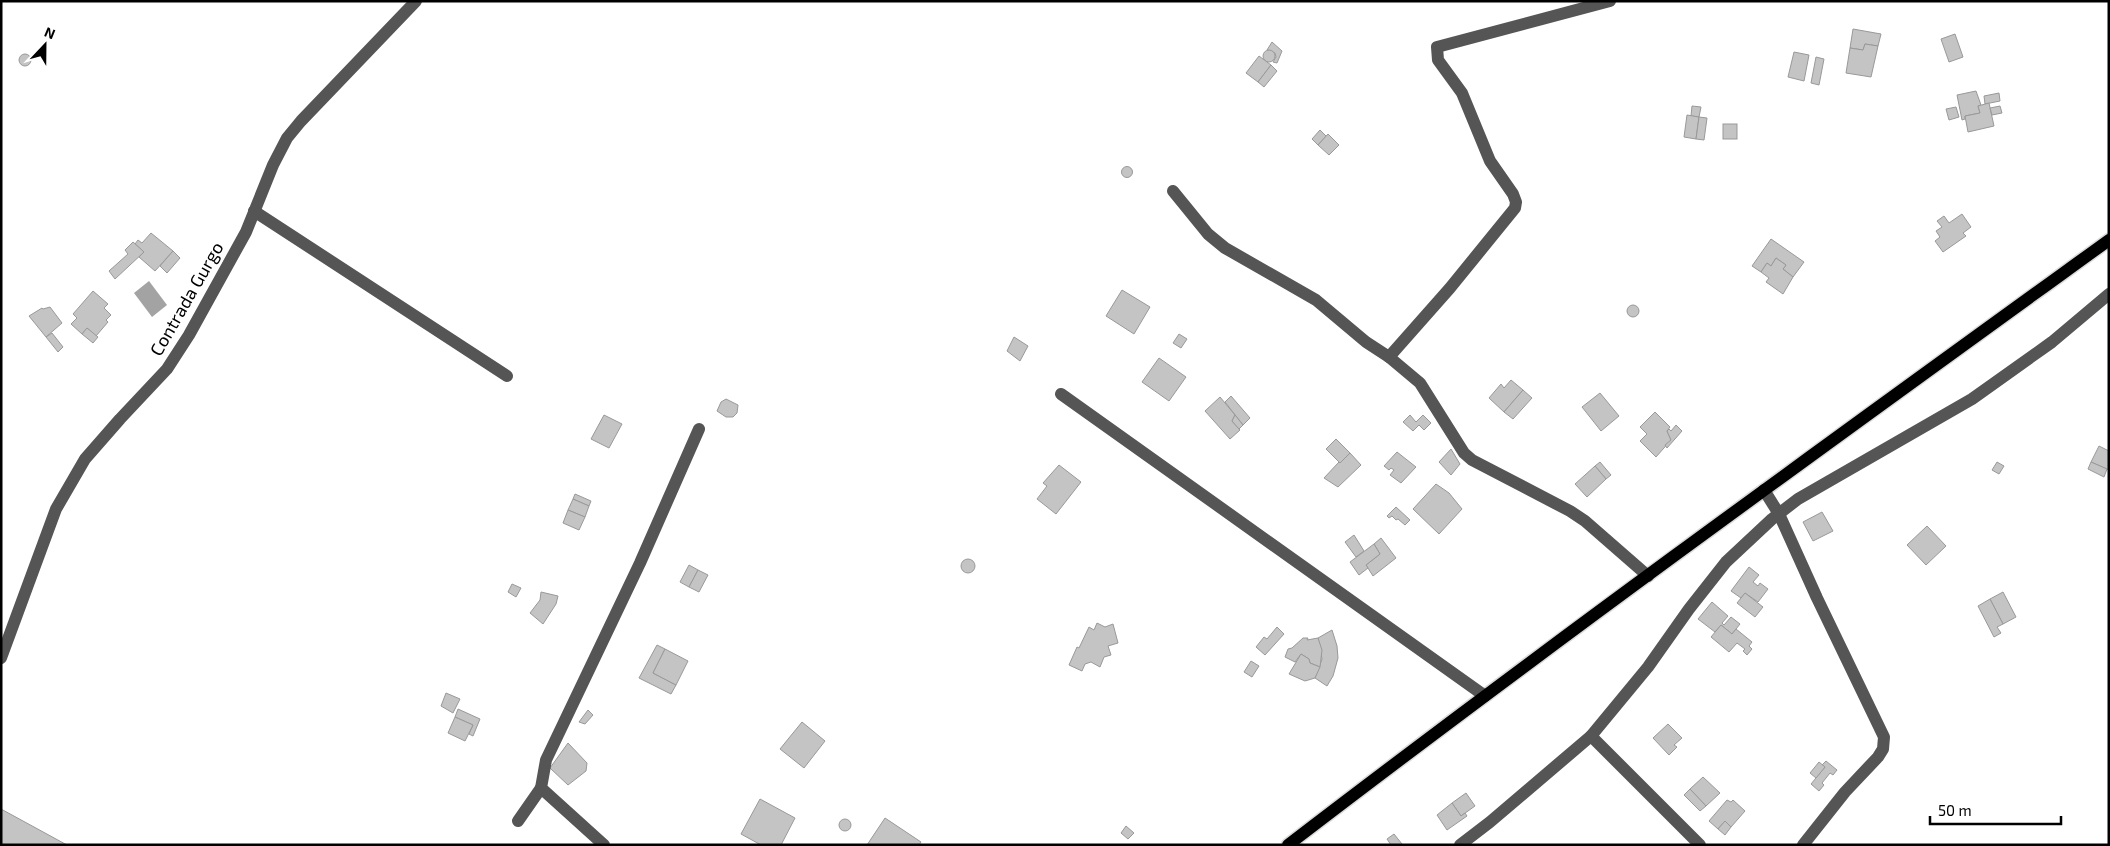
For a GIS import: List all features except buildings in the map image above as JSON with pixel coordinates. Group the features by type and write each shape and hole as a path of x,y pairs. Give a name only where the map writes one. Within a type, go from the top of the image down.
{"main road":[{"path":"1288,845 1436,732 1764,490 2109,240"}],"street":[{"name":"Contrada Gurgo","path":"1,658 56,509 85,459 167,370 189,335 246,232 273,165 287,138 416,1"},
{"path":"1389,357 1450,288 1515,208 1516,202 1513,194 1490,161 1462,93 1438,60 1437,47 1610,1"},
{"path":"1174,191 1208,234 1225,248 1316,300 1366,342 1389,357 1420,383 1464,452 1472,460 1586,521 1648,576"},
{"path":"254,212 507,376"},
{"path":"1460,845 1512,804 1591,736 1648,666 1726,562 1779,514 1798,499 1972,399 2052,342 2109,294"},
{"path":"1061,394 1485,696"},
{"path":"518,822 541,788 546,760 640,563 699,429"},
{"path":"1764,490 1779,514 1884,737 1883,749 1878,757 1846,792 1803,845"},
{"path":"1591,736 1700,845"},
{"path":"541,788 604,845"}],"shaded area":[{"path":"149,281 167,305 152,317 134,293"}]}
